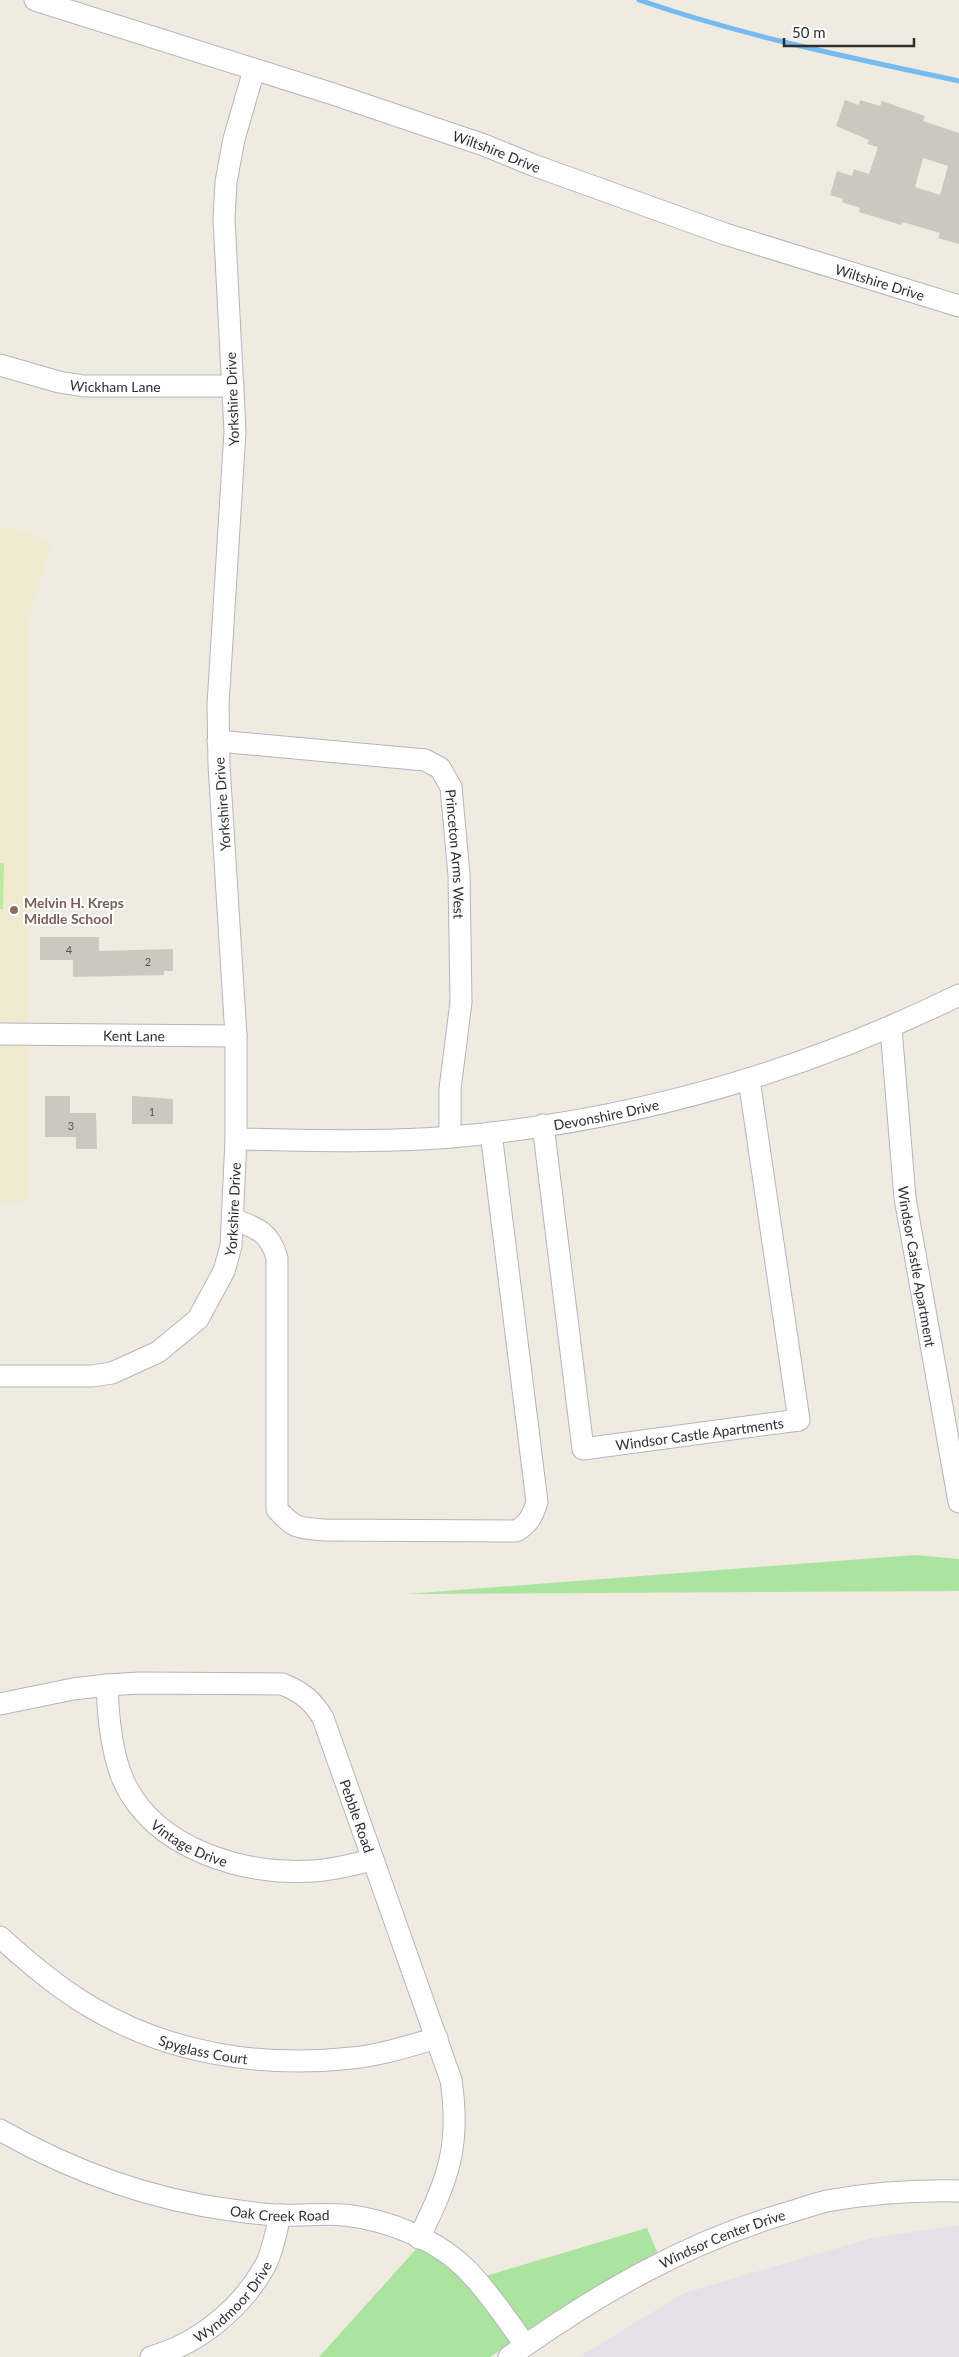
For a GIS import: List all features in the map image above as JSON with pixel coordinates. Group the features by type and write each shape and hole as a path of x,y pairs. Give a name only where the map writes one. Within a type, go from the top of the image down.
{"street":[{"name":"Wiltshire Drive","path":"35,0 484,145 533,165 725,234 959,306"},
{"name":"Yorkshire Drive","path":"0,1376 92,1376 112,1372 158,1352 198,1318 212,1296 224,1271 231,1246 236,1139 236,1036 218,741 223,602 234,448 233,386 224,219 226,182 234,139 254,70"},
{"name":"Wickham Lane","path":"0,365 59,382 84,386 233,386"},
{"name":"Princeton Arms West","path":"218,741 425,760 440,768 451,787 459,875 461,1002 450,1089 450,1137"},
{"name":"Devonshire Drive","path":"236,1139 365,1141 450,1137 543,1125 672,1101 749,1079 891,1028 959,995"},
{"name":"Windsor Castle Apartment","path":"891,1028 905,1198 959,1502"},
{"name":"Kent Lane","path":"0,1034 236,1036"},
{"name":"Windsor Castle Apartments","path":"543,1125 582,1449 799,1420 749,1079"},
{"path":"233,1219 259,1229 268,1238 277,1258 277,1509 285,1518 295,1527 325,1530 516,1531 526,1526 534,1514 537,1502 491,1133"},
{"name":"Pebble Road","path":"0,1704 74,1688 140,1683 282,1684 300,1691 312,1701 323,1718 451,2080 455,2108 455,2137 444,2187 420,2238"},
{"name":"Vintage Drive","path":"107,1685 116,1756 124,1781 147,1815 164,1829 189,1845 213,1856 240,1866 270,1871 314,1871 373,1860"},
{"name":"Spyglass Court","path":"0,1937 40,1971 91,2007 153,2036 229,2057 306,2062 354,2058 398,2049 437,2038"},
{"name":"Oak Creek Road","path":"0,2130 39,2152 132,2190 176,2201 280,2215 345,2215 374,2220 420,2238 469,2272 517,2351"},
{"name":"Windsor Center Drive","path":"517,2351 607,2293 654,2266 715,2238 766,2219 825,2202 876,2194 959,2191"},
{"name":"Wyndmoor Drive","path":"151,2357 168,2352 204,2332 230,2311 251,2288 272,2248 280,2215"}],"shaded area":[{"name":"Melvin H. Kreps Middle School","path":"0,526 52,541 29,618 29,1202 0,1202"},
{"path":"959,2225 959,2357 579,2357 684,2293 872,2238"}],"green space":[{"path":"0,863 4,863 3,909 0,909"},
{"path":"915,1555 959,1559 959,1591 407,1594"},
{"path":"647,2228 658,2254 557,2312 490,2357 319,2357 426,2238 472,2280"}],"building":[{"path":"845,100 859,105 860,100 880,106 882,101 925,116 923,121 959,133 959,244 938,238 940,233 903,222 901,225 859,212 860,208 842,202 843,199 830,195 837,171 852,176 854,169 869,174 878,147 867,144 869,140 836,126","holes":["923,158 948,166 940,195 915,187"]},
{"path":"40,937 99,937 99,951 173,949 173,971 164,971 164,975 73,977 73,960 40,960"},
{"path":"45,1096 70,1096 70,1113 96,1113 97,1149 76,1149 76,1137 45,1137"},
{"path":"132,1096 173,1099 173,1124 132,1124"}],"waterway":[{"path":"639,0 718,25 838,55 959,81"}],"place":[{"name":"Melvin H. Kreps Middle School","path":"14,910"}]}
